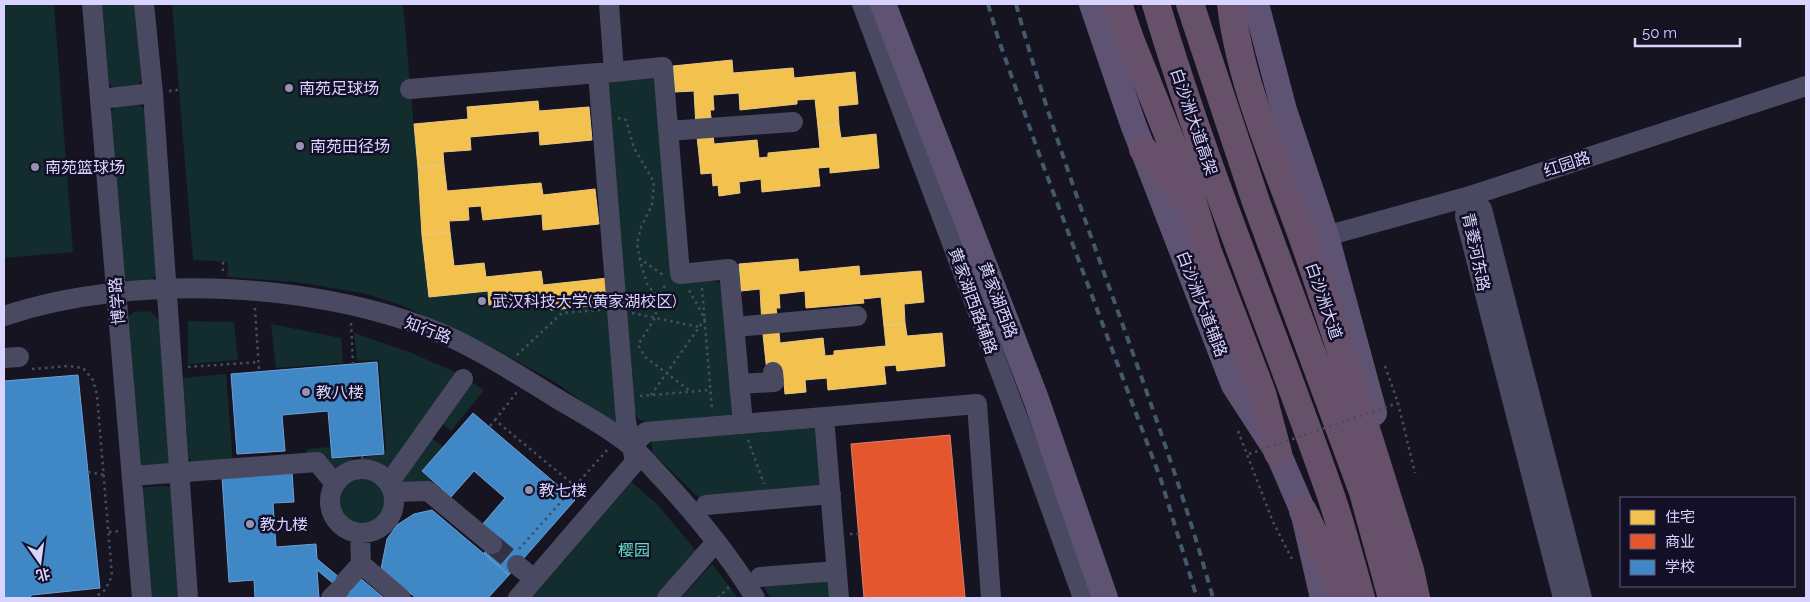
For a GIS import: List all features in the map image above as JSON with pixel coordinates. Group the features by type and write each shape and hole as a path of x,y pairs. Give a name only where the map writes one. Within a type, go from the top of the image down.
{"highway":[{"path":"1118,4 1185,177 1208,252 1262,393"},
{"name":"白沙洲大道高架","path":"1156,4 1175,66 1235,240"},
{"name":"白沙洲大道高架","path":"1190,4 1256,202"},
{"name":"白沙洲大道","path":"1231,4 1249,83 1338,340 1407,561 1416,598"},
{"path":"1143,149 1196,212"},
{"path":"1256,202 1338,340 1385,404"},
{"name":"白沙洲大道","path":"1256,202 1363,492 1392,598"},
{"path":"1235,240 1235,276 1262,393 1278,452"},
{"path":"1235,240 1331,494 1361,598"},
{"path":"1302,511 1345,598"}],"main road":[{"name":"黄家湖西路","path":"884,4 1023,400 1105,598"},
{"name":"黄家湖西路","path":"896,4 969,205 1057,430 1115,598"},
{"name":"白沙洲大道辅路","path":"1092,4 1143,149 1234,385 1278,452 1302,511 1322,598"},
{"path":"1256,4 1284,110 1385,404 1430,598"}],"street":[{"name":"博学路","path":"92,4 142,598"},
{"path":"144,4 153,93 188,598"},
{"path":"609,4 606,73 601,115 624,398 626,450"},
{"name":"黄家湖西路辅路","path":"862,4 1023,400 1083,598"},
{"path":"410,89 663,67 680,274 729,269 743,424"},
{"name":"红园路","path":"1326,236 1467,198 1806,86"},
{"path":"101,99 153,93"},
{"path":"668,131 792,122"},
{"name":"青菱河东路","path":"1563,598 1465,216 1467,198 1482,209 1582,598"},
{"name":"知行路","path":"4,316 34,306 78,297 117,297 237,288 343,305 414,324 453,339 505,366 626,450 714,545 755,598"},
{"name":"知行路","path":"166,294 255,298 383,323 459,348 563,409 626,450"},
{"name":"知行路","path":"4,327 44,314 117,297"},
{"path":"734,327 857,316"},
{"path":"739,384 774,382 774,372"},
{"path":"463,379 391,488 392,513 387,521 379,528 360,533 349,530 340,524 333,515 330,499 335,484 342,475 362,462 391,488 428,491 492,544"},
{"path":"518,598 534,579 626,450 646,432 1023,400"},
{"path":"977,404 991,598"},
{"path":"824,417 839,598"},
{"path":"132,476 317,462 335,484"},
{"path":"706,505 831,494"},
{"path":"339,590 361,564 360,533"},
{"path":"667,598 714,545"},
{"name":"知行路","path":"714,545 746,598"},
{"path":"516,559 534,579"},
{"path":"361,564 402,598"},
{"path":"760,577 837,571"}],"path":[{"path":"601,115 626,120 634,148 654,182 652,205 641,227 637,244 639,257 648,284 657,300"},
{"path":"639,257 669,279 657,300 655,318 638,345 645,357 690,392"},
{"path":"701,272 713,426"},
{"path":"680,274 705,319"},
{"path":"505,366 562,313 617,308 699,327"},
{"path":"350,316 354,364"},
{"path":"256,318 259,371"},
{"path":"651,395 705,319"},
{"path":"18,361 83,368 93,380 97,395 105,475 112,576 105,590 94,598"},
{"path":"196,366 259,362"},
{"path":"1385,366 1385,404 1415,474"},
{"path":"624,398 710,390"},
{"path":"490,426 513,397"},
{"path":"1249,454 1385,404"},
{"path":"495,420 575,486"},
{"path":"743,424 770,499"},
{"path":"1237,429 1249,454 1274,522"},
{"path":"516,559 575,486 626,450"},
{"path":"88,472 105,475"},
{"path":"718,598 735,581"}],"green space":[{"name":"南苑篮球场","path":"4,4 54,4 73,252 4,258"},
{"path":"101,4 135,4 141,78 139,85 117,89 107,81"},
{"name":"南苑田径场","path":"172,4 403,4 429,296 488,291 489,305 550,299 551,310 610,304 618,421 613,423 555,382 488,345 449,329 404,306 363,293 296,282 227,277 228,262 193,260"},
{"path":"646,73 655,79 675,270 721,283 733,411 729,417 648,423 638,419 631,405 604,81"},
{"path":"140,105 145,110 157,272 150,281 135,284 122,275 111,112 116,106"},
{"path":"149,311 161,323 171,466 139,468 127,318 134,312"},
{"path":"188,321 234,322 238,360 188,364"},
{"path":"271,324 341,338 343,363 276,368"},
{"path":"354,333 409,352 460,374 387,477 364,468 363,457 386,454 379,360 357,361"},
{"path":"226,374 233,463 195,465 189,458 182,378"},
{"path":"466,378 484,390 451,431 436,419"},
{"path":"819,424 825,488 699,498 653,453 651,443 659,438"},
{"path":"426,434 444,447 423,471 433,482 427,490 395,490"},
{"path":"330,447 331,459 352,458 352,467 336,473 307,458 306,449"},
{"path":"356,475 366,475 380,482 387,496 387,506 380,520 366,527 356,527 346,523 339,516 335,506 335,496 339,486 346,479"},
{"name":"樱园","path":"630,481 657,504 702,558 667,598 530,598"},
{"path":"146,487 170,487 175,492 183,598 149,598 142,490"},
{"path":"712,564 738,598 681,598"},
{"path":"831,577 833,598 770,598 762,583"}],"building: 住宅":[{"path":"732,60 733,73 793,68 794,78 855,72 858,104 838,106 839,125 818,127 815,99 797,100 797,104 740,110 739,93 713,95 714,110 710,110 712,125 696,127 694,91 675,92 673,66"},
{"path":"538,101 539,111 589,107 592,140 540,145 539,131 470,137 471,150 443,152 444,165 418,168 414,124 468,119 467,107"},
{"path":"712,125 714,144 757,140 759,158 768,157 768,153 820,148 818,127 839,125 841,138 876,134 879,168 830,173 830,167 818,168 820,186 762,192 761,179 739,182 740,193 719,196 718,185 713,186 712,173 701,174 696,127"},
{"path":"444,165 447,191 541,183 543,195 595,189 599,224 543,230 542,214 483,220 481,206 468,207 469,220 449,221 450,232 422,235 418,168"},
{"path":"450,232 454,266 484,263 486,277 541,271 543,285 608,278 610,304 551,310 550,299 489,305 488,291 429,297 422,235"},
{"path":"798,259 799,272 859,266 860,276 921,271 924,302 904,304 905,323 884,326 881,297 863,299 864,303 806,308 805,291 779,294 780,308 776,308 778,323 762,325 760,289 741,291 739,264"},
{"path":"778,323 780,343 823,338 825,356 834,355 834,351 886,346 884,326 905,323 907,336 942,333 945,366 897,371 896,365 884,366 886,384 828,390 827,378 805,380 806,392 785,394 784,383 779,384 767,372 762,325"}],"building: 商业":[{"path":"950,435 965,597 864,598 851,444"}],"building: 学校":[{"name":"教八楼","path":"377,362 384,454 332,458 328,411 282,415 285,451 237,454 231,374"},
{"path":"78,375 100,588 32,595 29,598 4,598 4,381"},
{"name":"教七楼","path":"473,413 575,500 509,575 484,553 497,538 482,525 505,498 474,471 451,497 422,471"},
{"name":"教九楼","path":"292,472 294,502 273,503 276,547 316,544 317,559 345,582 346,594 317,570 319,598 255,598 254,580 229,582 222,477"},
{"path":"432,510 509,575 488,598 416,598 381,569 387,539 397,525 414,514"},
{"path":"360,578 384,598 342,598"}],"tunnel":[{"path":"492,544 517,565"}],"railway":[{"path":"988,4 998,38 1043,165 1161,480 1197,598"},
{"path":"1016,4 1062,153 1141,375 1191,523 1213,598"}],"place":[{"name":"南苑足球场","path":"289,88"},
{"name":"南苑田径场","path":"300,146"},
{"name":"南苑篮球场","path":"35,167"},
{"name":"武汉科技大学(黄家湖校区)","path":"482,301"},
{"name":"教八楼","path":"306,392"},
{"name":"教七楼","path":"529,490"},
{"name":"教九楼","path":"250,524"}]}
